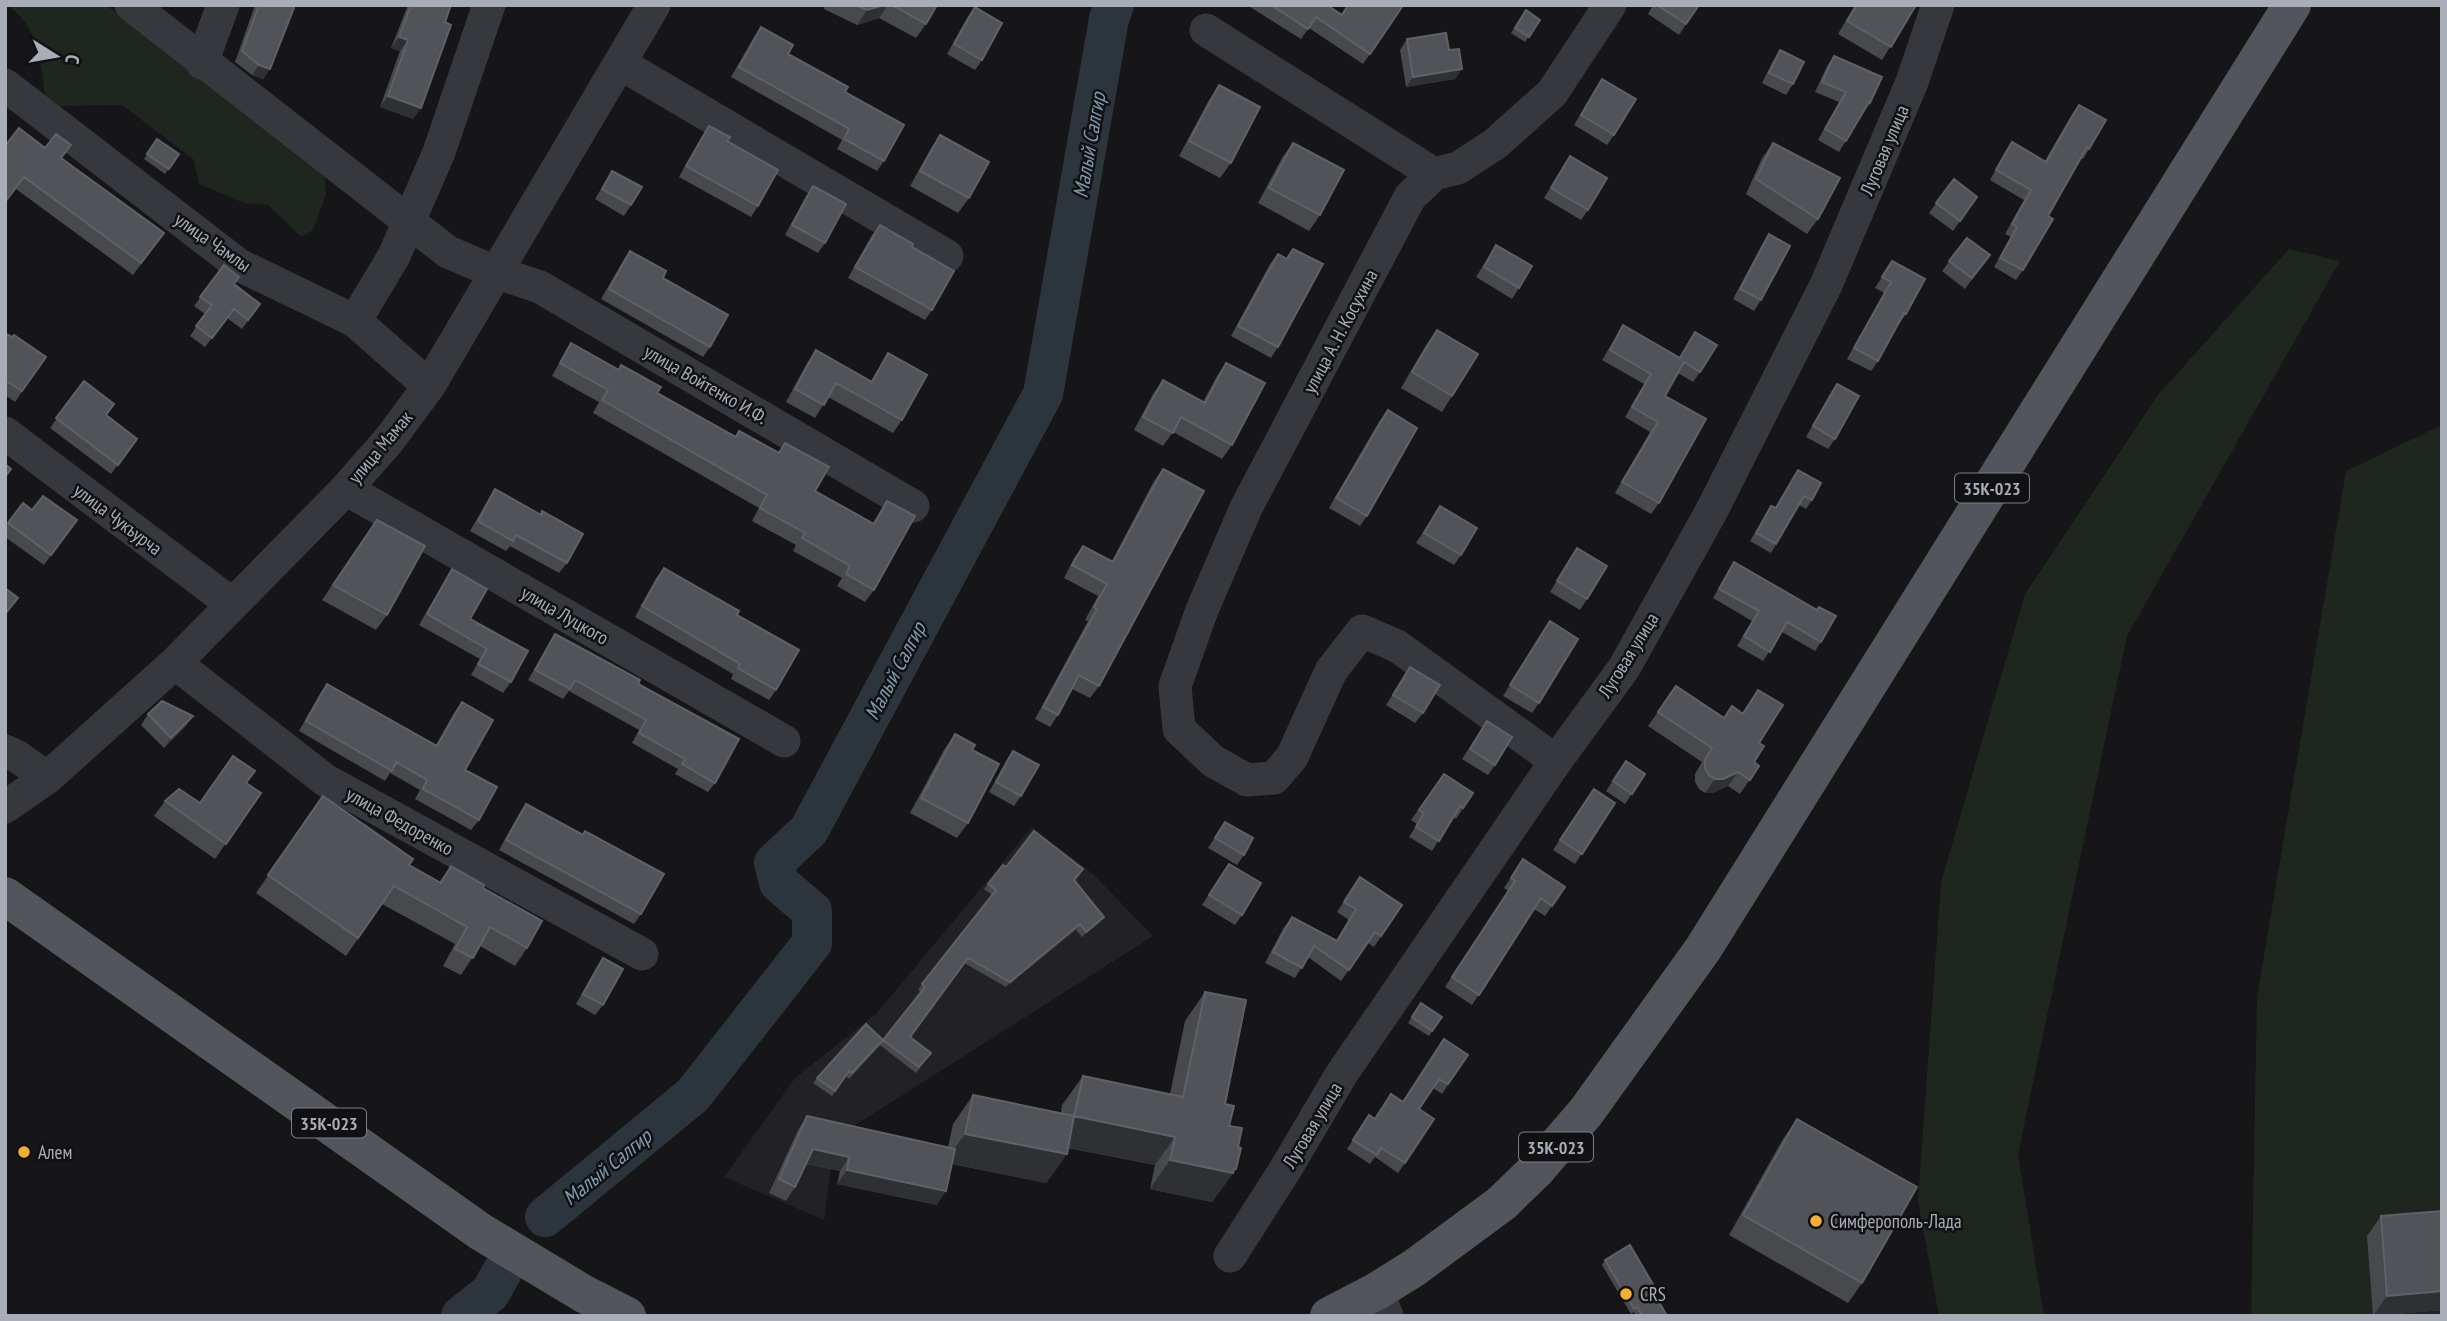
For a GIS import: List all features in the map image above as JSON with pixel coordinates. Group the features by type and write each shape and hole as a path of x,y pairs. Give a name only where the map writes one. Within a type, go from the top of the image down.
{"main road":[{"name":"35К-023","path":"1329,1316 1382,1304 1413,1268 1502,1203 1536,1170 1586,1112 1689,968 2292,5"},
{"name":"35К-023","path":"5,896 481,1232 584,1294 627,1316"}],"street":[{"name":"улица Войтенко И.Ф.","path":"131,5 202,63 448,252 540,287 913,506"},
{"path":"202,63 223,5"},
{"path":"355,321 394,256 439,152 489,5"},
{"name":"улица Мамак","path":"5,807 47,778 175,663 346,489 389,440 429,386 654,5"},
{"name":"улица А. Н. Косухина","path":"1556,761 1398,646 1362,631 1331,671 1293,757 1274,778 1247,780 1213,761 1179,729 1175,686 1202,611 1246,508 1410,197 1434,173 1458,168 1495,145 1552,93 1610,5"},
{"name":"Луговая улица","path":"1230,1256 1341,1075 1556,761 1624,668 1711,512 1820,297 1912,82 1938,5"},
{"path":"1206,30 1434,173"},
{"path":"621,64 947,256"},
{"name":"улица Чамлы","path":"5,85 239,265 355,321 429,386"},
{"name":"улица Чукъурча","path":"5,433 232,604"},
{"name":"улица Луцкого","path":"346,489 784,741"},
{"name":"улица Федоренко","path":"175,663 326,780 642,954"},
{"path":"5,751 47,778"}],"shaded area":[{"path":"7,5 106,5 325,177 326,194 313,230 301,237 268,205 244,203 199,184 194,160 122,105 60,106 45,96 32,34 18,14"},
{"path":"2289,249 2340,261 2127,636 2018,1154 2044,1316 1939,1316 1918,1201 1941,882 2025,594 2158,395"},
{"path":"2442,425 2442,1316 2251,1316 2257,997 2346,471"},
{"path":"1032,827 1093,874 1153,936 835,1138 824,1220 724,1177 795,1078 876,1014"}],"building":[{"path":"259,5 295,5 270,69 259,65 242,51"},
{"path":"411,5 451,5 445,22 451,25 421,108 388,96 408,40 399,37"},
{"path":"856,5 884,5 867,10"},
{"path":"892,5 937,5 926,24"},
{"path":"1271,5 1327,5 1342,15 1348,5 1402,7 1370,54 1316,17 1308,29"},
{"path":"1657,5 1699,5 1686,24"},
{"path":"1857,5 1916,5 1891,47 1847,21"},
{"path":"975,7 1002,23 982,60 954,44"},
{"path":"1526,10 1540,20 1529,37 1515,28"},
{"path":"761,27 793,45 788,54 848,87 845,92 904,125 884,161 844,139 849,129 739,67"},
{"path":"1446,33 1449,50 1459,49 1462,69 1413,77 1407,39"},
{"path":"1780,50 1804,62 1793,84 1769,73"},
{"path":"1834,56 1882,77 1870,103 1846,141 1825,129 1846,92 1822,82"},
{"path":"1602,79 1636,99 1614,135 1581,115"},
{"path":"1219,85 1260,107 1231,163 1189,141"},
{"path":"2079,105 2106,120 2089,149 2087,147 2048,216 2053,219 2023,270 2000,258 2017,227 2012,224 2031,190 1996,170 2012,142 2046,162"},
{"path":"709,126 730,137 727,141 778,170 758,206 686,166"},
{"path":"19,128 45,148 56,134 71,145 61,158 164,233 141,263 24,177 5,202 5,146"},
{"path":"940,135 989,162 969,198 920,171"},
{"path":"157,139 179,154 169,169 147,154"},
{"path":"1293,143 1344,170 1320,215 1269,188"},
{"path":"1773,143 1840,178 1818,219 1756,179"},
{"path":"1570,156 1607,178 1588,210 1551,188"},
{"path":"612,171 642,187 631,205 602,189"},
{"path":"1954,179 1977,197 1960,221 1936,203"},
{"path":"813,186 846,204 825,243 792,225"},
{"path":"880,225 954,271 932,310 855,267"},
{"path":"1769,234 1790,246 1761,300 1740,289"},
{"path":"1967,238 1990,255 1972,278 1949,261"},
{"path":"1496,245 1532,266 1519,288 1484,267"},
{"path":"1293,249 1323,264 1278,347 1238,326 1278,254 1287,259"},
{"path":"630,251 666,271 663,278 728,315 710,347 609,289"},
{"path":"1892,261 1925,279 1878,361 1854,348 1891,282 1882,277"},
{"path":"224,265 239,277 234,284 260,304 248,320 234,309 212,338 196,326 212,305 200,297"},
{"path":"1623,325 1680,358 1695,332 1717,345 1700,372 1684,362 1665,396 1706,419 1659,503 1622,482 1658,422 1632,407 1651,374 1610,350"},
{"path":"1437,330 1478,354 1452,396 1412,372"},
{"path":"5,333 12,337 14,335 46,357 22,391 5,380"},
{"path":"571,343 619,370 621,365 661,387 657,393 736,437 739,431 779,453 785,443 829,467 815,491 874,524 887,501 915,516 874,590 846,574 850,566 802,538 805,533 760,508 767,495 602,400 608,390 560,363"},
{"path":"816,350 872,382 888,353 927,375 902,420 836,383 824,405 795,389"},
{"path":"1226,363 1265,383 1232,445 1181,417 1173,433 1143,417 1163,380 1205,403"},
{"path":"84,381 114,404 106,415 137,439 118,465 56,418"},
{"path":"1837,384 1859,396 1835,439 1813,426"},
{"path":"1388,410 1417,428 1367,516 1336,498"},
{"path":"5,464 11,469 5,477"},
{"path":"1163,469 1204,491 1099,686 1079,675 1058,715 1043,707 1097,609 1094,607 1107,584 1072,565 1083,546 1113,562"},
{"path":"1798,470 1821,483 1812,500 1804,496 1776,544 1756,533 1771,506 1776,508"},
{"path":"495,489 541,515 542,511 583,534 567,563 516,535 513,541 478,521"},
{"path":"43,496 77,520 51,555 8,523 23,503 32,510"},
{"path":"1440,506 1477,528 1461,555 1424,533"},
{"path":"377,520 425,546 387,615 333,585"},
{"path":"1577,548 1607,566 1587,599 1557,581"},
{"path":"1734,562 1817,610 1819,607 1836,616 1821,642 1787,622 1770,652 1744,636 1759,611 1719,589"},
{"path":"664,568 739,611 737,615 799,650 776,690 738,668 740,664 642,606"},
{"path":"452,569 487,589 470,619 528,651 511,682 478,664 487,649 427,614"},
{"path":"5,588 18,598 5,614"},
{"path":"1550,621 1578,639 1539,703 1510,685"},
{"path":"555,634 640,680 638,684 739,739 715,783 682,764 685,759 639,733 646,720 575,680 570,689 535,670"},
{"path":"1410,667 1440,685 1423,713 1393,695"},
{"path":"327,684 437,746 462,702 493,720 465,770 497,787 479,820 423,789 427,780 396,762 392,771 306,721"},
{"path":"1676,686 1724,718 1732,706 1743,714 1758,690 1783,705 1759,743 1764,746 1754,762 1759,766 1750,780 1738,772 1723,779 1715,779 1709,775 1705,760 1712,748 1658,712"},
{"path":"162,701 193,716 171,738 148,714"},
{"path":"1487,721 1512,737 1495,765 1470,749"},
{"path":"955,734 975,745 972,750 999,764 968,823 921,798"},
{"path":"1013,751 1039,765 1021,796 996,782"},
{"path":"233,756 255,771 246,783 261,793 226,844 165,801 179,789 200,803"},
{"path":"1626,761 1645,774 1632,794 1613,781"},
{"path":"1444,774 1473,793 1463,808 1460,806 1439,841 1416,827 1424,813 1419,810"},
{"path":"1594,789 1615,803 1582,854 1560,840"},
{"path":"323,796 413,859 409,865 441,883 451,866 484,885 483,888 542,921 527,948 490,927 473,958 455,949 467,927 394,886 358,938 268,875"},
{"path":"526,804 583,835 585,831 664,874 641,914 506,840"},
{"path":"1225,822 1253,838 1244,855 1215,838"},
{"path":"1034,831 1083,869 1074,880 1104,917 1086,932 1080,924 1010,982 968,958 910,1037 931,1053 919,1067 883,1040 925,987 922,984 996,890 988,884 1003,865 1006,867"},
{"path":"1523,859 1565,887 1552,906 1541,898 1479,995 1452,977 1515,881 1511,878"},
{"path":"1229,864 1261,883 1242,915 1209,895"},
{"path":"1360,877 1402,905 1381,936 1375,932 1349,970 1314,946 1302,968 1273,952 1292,917 1337,941 1356,909 1344,902"},
{"path":"603,958 623,969 603,1005 583,994"},
{"path":"1205,992 1246,1000 1225,1104 1234,1106 1229,1126 1242,1128 1238,1147 1241,1148 1233,1173 1170,1160 1175,1137 1074,1116 1083,1076 1183,1097"},
{"path":"1421,1003 1442,1017 1432,1031 1412,1017"},
{"path":"866,1024 883,1040 852,1073 849,1071 835,1091 817,1078"},
{"path":"1444,1039 1468,1055 1448,1084 1439,1079 1419,1109 1434,1119 1405,1163 1381,1148 1377,1155 1353,1140 1369,1115 1375,1119 1391,1094 1403,1102"},
{"path":"973,1095 1074,1116 1067,1154 965,1134"},
{"path":"807,1116 955,1149 946,1191 847,1170 849,1157 813,1149 795,1187 779,1179"},
{"name":"Симферополь-Лада","path":"1797,1119 1917,1187 1862,1283 1743,1215"},
{"path":"2442,1211 2442,1291 2387,1296 2381,1216"},
{"path":"1630,1245 1658,1293 1655,1295 1667,1316 1643,1316 1637,1307 1634,1309 1605,1260"}],"waterway":[{"name":"Малый Салгир","path":"545,1217 693,1095 812,943 812,911 779,883 774,863 809,830 1043,394 1109,19 1114,5"},
{"name":"Малый Салгир","path":"461,1316 490,1293 502,1272"}],"place":[{"name":"Алем","path":"24,1152"},
{"name":"Симферополь-Лада","path":"1816,1221"},
{"name":"CRS","path":"1626,1294"}]}
